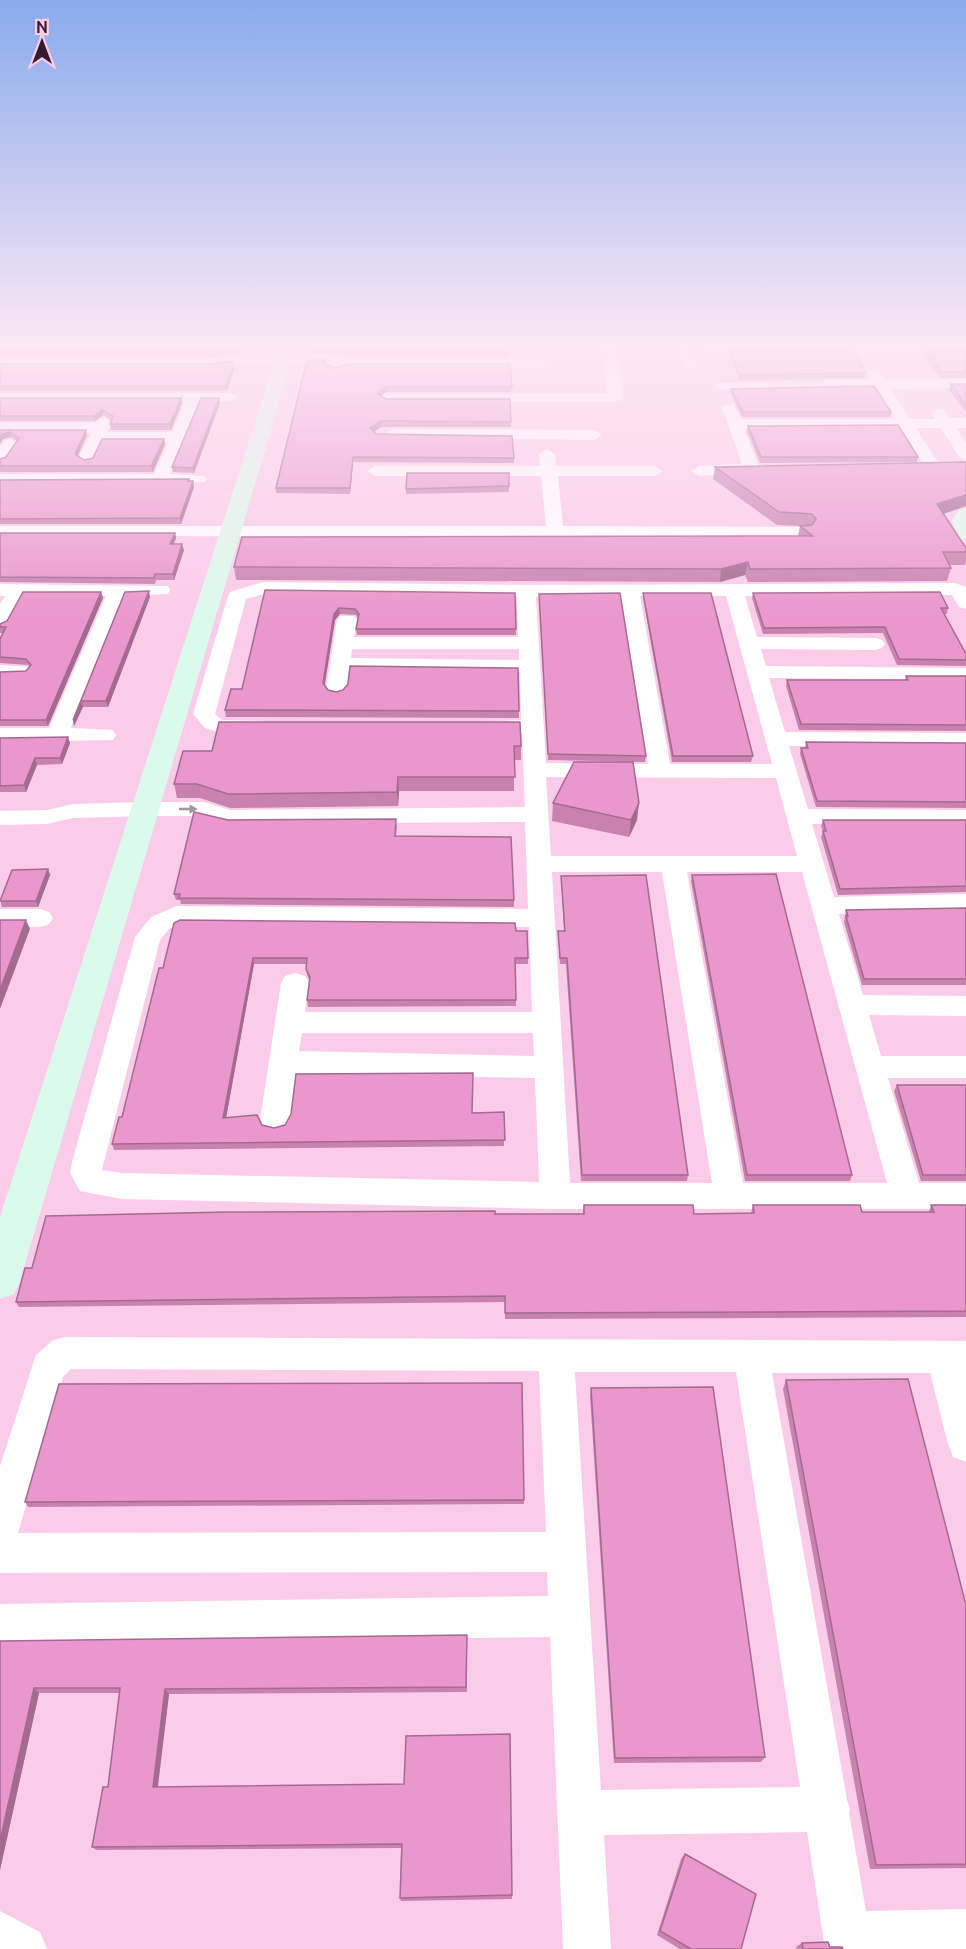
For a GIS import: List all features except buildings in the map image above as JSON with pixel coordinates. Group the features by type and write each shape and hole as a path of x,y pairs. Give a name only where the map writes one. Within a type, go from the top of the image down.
{"street":[{"path":"0,458 14,436"},
{"path":"81,436 94,438 177,437 160,479"},
{"path":"0,1281 142,818 221,532 252,436"},
{"path":"546,436 555,530"},
{"path":"699,471 757,469 740,436"},
{"path":"918,436 950,468"},
{"path":"954,436 966,455"},
{"path":"372,490 378,453"},
{"path":"911,467 950,468"},
{"path":"375,471 655,471"},
{"path":"0,479 199,479"},
{"path":"966,514 963,520 966,534"},
{"path":"0,531 802,532"},
{"path":"273,726 213,726 206,720 204,714 237,596 263,588 526,591 955,589 960,591 966,603"},
{"path":"0,622 9,590 161,590"},
{"path":"57,735 118,590"},
{"path":"526,591 555,1196"},
{"path":"630,591 660,770"},
{"path":"734,591 906,1197"},
{"path":"336,690 346,620"},
{"path":"865,621 886,673"},
{"path":"343,643 529,654"},
{"path":"748,643 875,644"},
{"path":"340,664 529,654"},
{"path":"0,671 21,671"},
{"path":"757,672 966,674"},
{"path":"462,727 532,727"},
{"path":"0,735 105,735"},
{"path":"776,739 966,740"},
{"path":"534,770 785,771"},
{"path":"0,818 47,817 65,827 79,819 142,818 203,828 229,817 537,814"},
{"path":"798,816 966,817"},
{"path":"539,864 812,864"},
{"path":"674,864 730,1196"},
{"path":"824,906 966,903"},
{"path":"542,918 177,915 160,923 148,937 87,1162 86,1173 91,1182 113,1186 555,1196 966,1196"},
{"path":"0,918 40,918"},
{"path":"275,1120 295,982"},
{"path":"852,1005 966,1006"},
{"path":"289,1023 547,1022"},
{"path":"284,1062 549,1067"},
{"path":"869,1067 966,1067"},
{"path":"0,1529 48,1367 54,1359 64,1353 955,1357 966,1444"},
{"path":"751,1355 828,1809 848,1942 966,1933"},
{"path":"556,1356 587,1949"},
{"path":"0,1552 566,1552"},
{"path":"0,1624 569,1616"},
{"path":"580,1814 828,1809"},
{"path":"0,1935 23,1949"}]}
